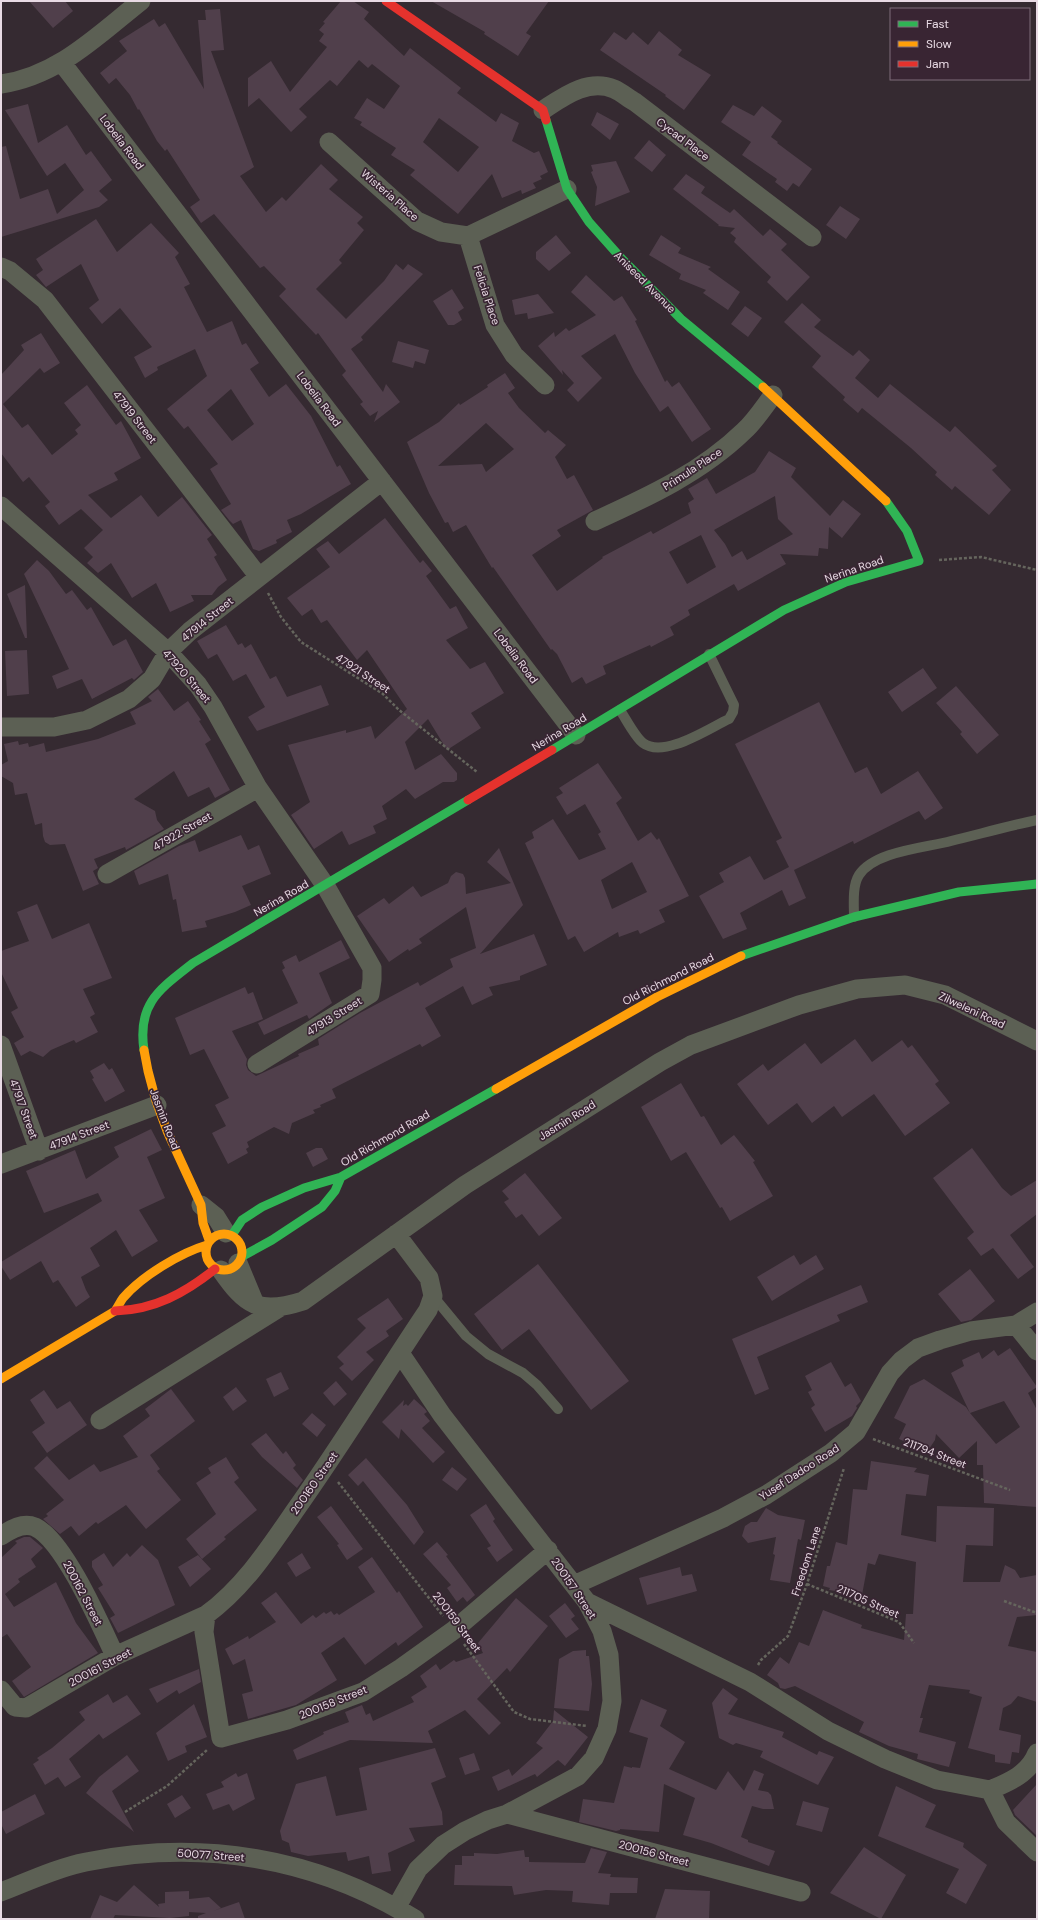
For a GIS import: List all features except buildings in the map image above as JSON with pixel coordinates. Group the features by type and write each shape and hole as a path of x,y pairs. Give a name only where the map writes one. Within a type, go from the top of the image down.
{"street":[{"path":"1,84 34,77 62,63 141,1"},
{"path":"386,1 543,110"},
{"name":"Lobelia Road","path":"62,63 576,735"},
{"name":"Cycad Place","path":"543,110 565,96 582,88 596,86 613,89 635,102 812,237"},
{"name":"Aniseed Avenue","path":"543,110 567,189 589,222 621,258 676,313 773,395 889,503 913,540 919,561"},
{"name":"Wisteria Place","path":"329,142 417,221 441,232 468,236"},
{"path":"468,236 567,189"},
{"name":"Felicia Place","path":"468,236 495,325 514,355 545,385"},
{"name":"47919 Street","path":"1,267 10,271 45,300 259,577"},
{"name":"Primula Place","path":"595,521 650,496 722,451 746,430 773,395"},
{"name":"47914 Street","path":"1,727 54,727 87,720 129,699 152,679 168,652 190,631 382,481"},
{"name":"47920 Street","path":"1,506 168,652 198,686 213,707 258,788 325,886"},
{"name":"Nerina Road","path":"142,1029 146,1011 154,996 193,963 620,710 709,654 784,610 846,582 919,561"},
{"name":"47922 Street","path":"107,874 258,788"},
{"name":"Old Richmond Road","path":"219,1238 252,1213 308,1186 324,1180 341,1177 657,997 736,958 854,917 958,892 1037,884"},
{"name":"47913 Street","path":"257,1064 370,994 372,968 325,886"},
{"name":"Jasmin Road","path":"229,1264 255,1304 279,1308 303,1301 471,1181 641,1073 691,1045 799,1006 857,989 905,985"},
{"name":"Zilweleni Road","path":"905,985 945,995 1037,1041"},
{"name":"Jasmin Road","path":"142,1029 145,1059 157,1105 201,1205 216,1217 219,1238"},
{"name":"47917 Street","path":"1,1045 39,1151"},
{"name":"47914 Street","path":"1,1164 39,1151 157,1105"},
{"name":"Old Richmond Road","path":"115,1311 131,1312 151,1308 183,1292 272,1240 322,1207 335,1191 341,1177"},
{"path":"396,1234 429,1278 433,1296"},
{"path":"1,1379 115,1311 123,1298 189,1250 219,1238 241,1245 229,1264 206,1258 219,1238"},
{"name":"200160 Street","path":"206,1615 235,1592 257,1564 326,1467 428,1310 433,1296"},
{"path":"100,1420 279,1308"},
{"name":"Yusef Dadoo Road","path":"574,1585 723,1518 766,1495 831,1453 856,1432 890,1373 902,1360 918,1348 971,1331 1016,1325 1037,1312"},
{"path":"1016,1325 1037,1351"},
{"name":"200157 Street","path":"396,1908 418,1869 443,1845 488,1820 507,1814 578,1776 594,1758 607,1729 612,1701 609,1655 602,1631 586,1602 548,1550 442,1415 400,1353"},
{"name":"200162 Street","path":"1,1536 16,1527 26,1525 34,1526 44,1532 73,1570 115,1656"},
{"name":"200158 Street","path":"221,1738 287,1720 363,1692 401,1668 454,1630 548,1550"},
{"path":"586,1602 750,1682 828,1731 885,1759 937,1780 990,1790 1016,1779 1034,1760 1037,1753"},
{"path":"206,1615 204,1632 221,1738"},
{"name":"200161 Street","path":"1,1690 15,1707 26,1708 115,1656 206,1615"},
{"path":"990,1790 1006,1822 1037,1852"},
{"name":"200156 Street","path":"507,1814 801,1892"},
{"name":"50077 Street","path":"1,1892 86,1862 168,1852 199,1852 268,1860 298,1867 350,1887 396,1908 415,1919"}],"lane":[{"path":"620,710 643,743 653,748 664,748 677,744 729,719 733,712 734,705 709,654"},
{"path":"854,917 856,882 866,867 880,859 905,851 1037,820"},
{"path":"433,1296 466,1336 488,1354 523,1373 537,1385 558,1409"}],"path":[{"path":"919,561 981,557 1037,570"},
{"name":"47921 Street","path":"259,577 281,618 302,642 383,694 399,710 493,785"},
{"name":"211794 Street","path":"856,1432 1010,1490"},
{"name":"Freedom Lane","path":"750,1682 761,1660 788,1636 807,1584 846,1462"},
{"name":"200159 Street","path":"326,1467 454,1630 514,1712 530,1719 607,1729"},
{"name":"211705 Street","path":"807,1584 899,1622 914,1643"},
{"path":"1004,1601 1037,1614"},
{"path":"124,1812 168,1786 221,1738"}],"traffic: fast":[{"path":"546,120 567,189 589,222 621,258 681,319 763,387"},
{"path":"552,750 784,610 846,582 919,561 907,531 886,501"},
{"path":"144,1050 144,1020 148,1009 161,990 193,963 468,800"},
{"path":"741,956 854,917 959,892 1037,884"},
{"path":"232,1235 242,1220 262,1207 304,1188 341,1177 496,1089"},
{"path":"241,1257 272,1240 322,1207 335,1191 341,1177"}],"traffic: slow":[{"path":"763,387 886,501"},
{"path":"496,1089 657,997 741,956"},
{"path":"144,1050 156,1101 167,1131 201,1205 203,1223 209,1240"},
{"path":"228,1234 237,1239 241,1245 242,1252 241,1259 237,1265 228,1270 220,1270 211,1265 207,1259 206,1248 211,1239 217,1235 228,1234"},
{"path":"1,1379 115,1311 123,1298 131,1290 162,1266 174,1259 207,1245"}],"traffic: jam":[{"path":"386,1 543,110 546,120"},
{"path":"468,800 552,750"},
{"path":"115,1311 143,1307 168,1299 192,1286 215,1269"}]}
